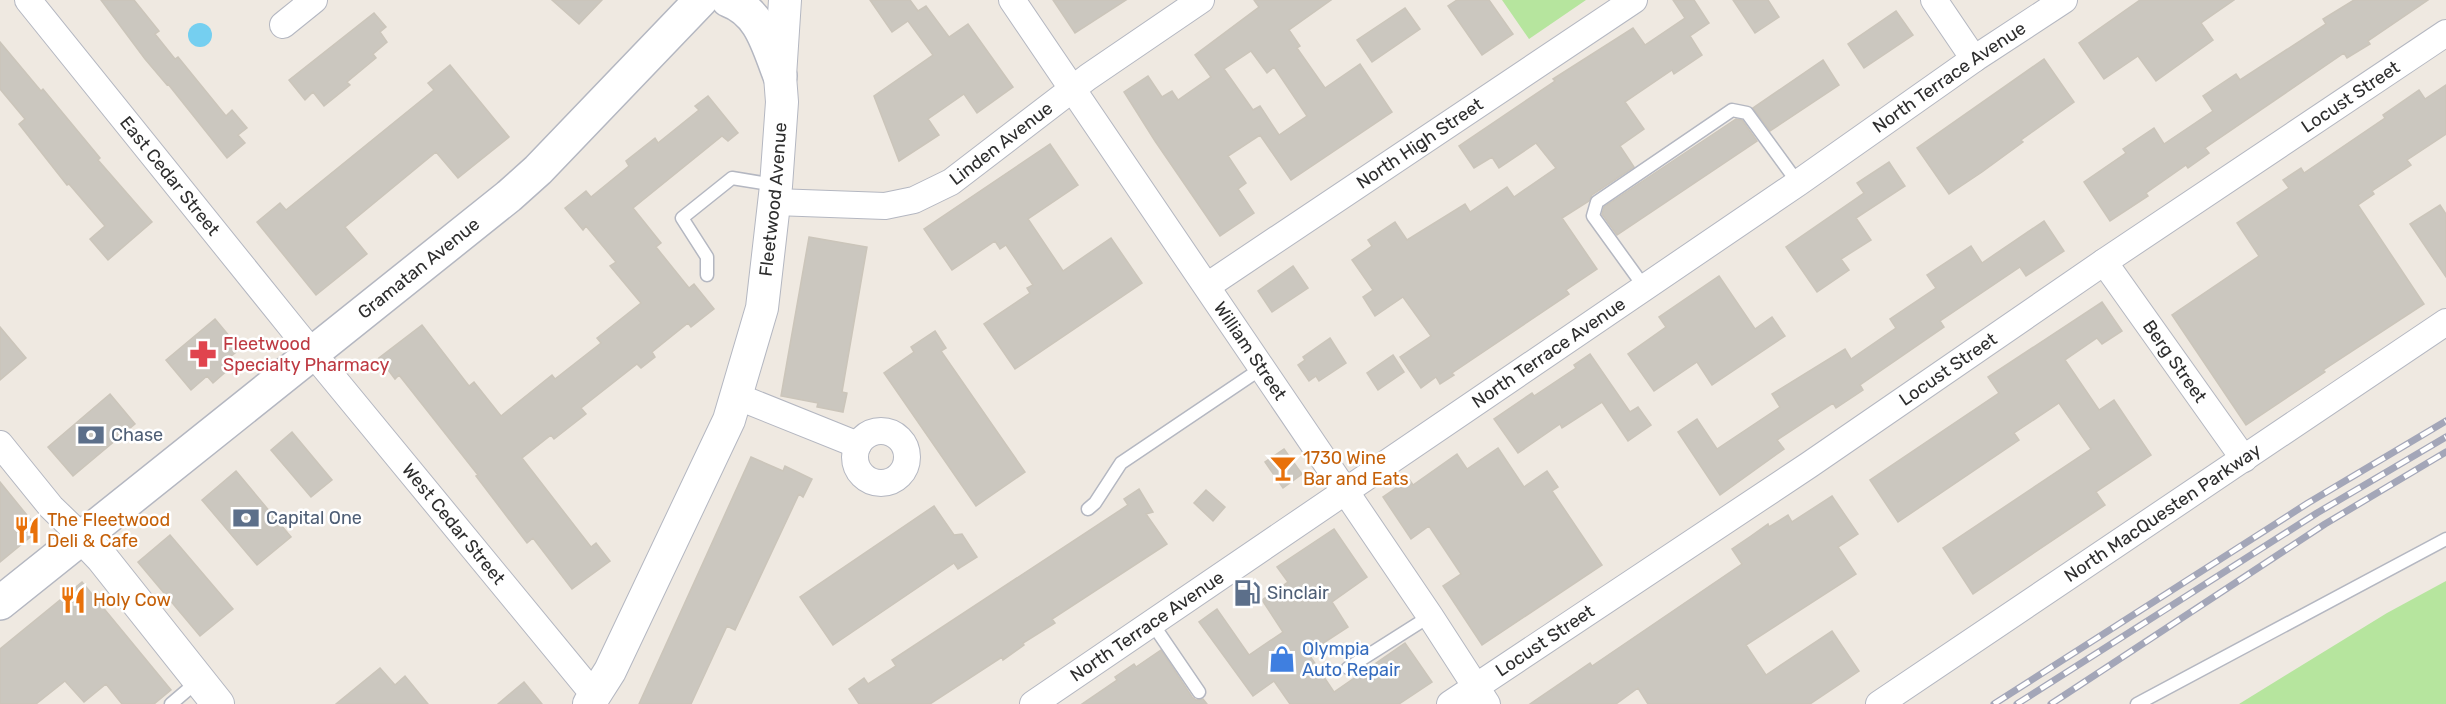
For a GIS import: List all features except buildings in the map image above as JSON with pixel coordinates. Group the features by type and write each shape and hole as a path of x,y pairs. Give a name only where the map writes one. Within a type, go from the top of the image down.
{"main road":[{"name":"Gramatan Avenue","path":"0,603 509,196 538,170 701,0"},
{"path":"728,0 742,5 759,23 780,76"}],"street":[{"name":"East Cedar Street","path":"28,0 313,353"},
{"path":"283,25 314,0"},
{"name":"Fleetwood Avenue","path":"592,700 610,671 729,420 762,308 776,194 785,0"},
{"name":"William Street","path":"1012,0 1430,616 1481,695"},
{"name":"Linden Avenue","path":"776,194 885,206 915,200 951,182 1072,88 1201,0"},
{"name":"North High Street","path":"1207,286 1634,0"},
{"path":"1934,0 1974,59"},
{"name":"North Terrace Avenue","path":"1033,704 1645,288 1974,59 2064,0"},
{"name":"Locust Street","path":"1450,704 1481,695 2104,262 2446,33"},
{"name":"Berg Street","path":"2104,262 2244,459"},
{"name":"North MacQuesten Parkway","path":"1879,704 2446,322"},
{"name":"West Cedar Street","path":"313,353 592,700"},
{"path":"736,396 858,445"},
{"path":"0,444 51,507 102,558 208,692"}],"lane":[{"path":"1645,288 1593,216 1597,202 1732,110 1747,113 1798,183"},
{"path":"707,275 707,256 682,218 732,178 776,194"},
{"path":"1088,509 1095,503 1121,463 1262,368"},
{"path":"2137,704 2446,539"},
{"path":"1348,668 1430,616"},
{"path":"1152,623 1199,692"},
{"path":"171,704 208,692"}],"green space":[{"path":"1502,0 1586,0 1529,39"},
{"path":"2446,581 2446,704 2239,704 2387,613"}],"water":[{"path":"200,23 205,24 211,30 211,40 205,46 200,47 195,46 189,40 188,35 189,30 195,24"}],"railway":[{"path":"1994,704 2308,503 2446,421"},
{"path":"2017,704 2317,513 2446,437"},
{"path":"2051,704 2325,524 2446,452"}],"place":[{"name":"Fleetwood Specialty Pharmacy","path":"203,354"},
{"name":"Chase","path":"91,435"},
{"name":"1730 Wine Bar and Eats","path":"1283,468"},
{"name":"Capital One","path":"246,518"},
{"name":"The Fleetwood Deli & Cafe","path":"27,530"},
{"name":"Sinclair","path":"1247,593"},
{"name":"Holy Cow","path":"73,600"},
{"name":"Olympia Auto Repair","path":"1282,659"}]}
